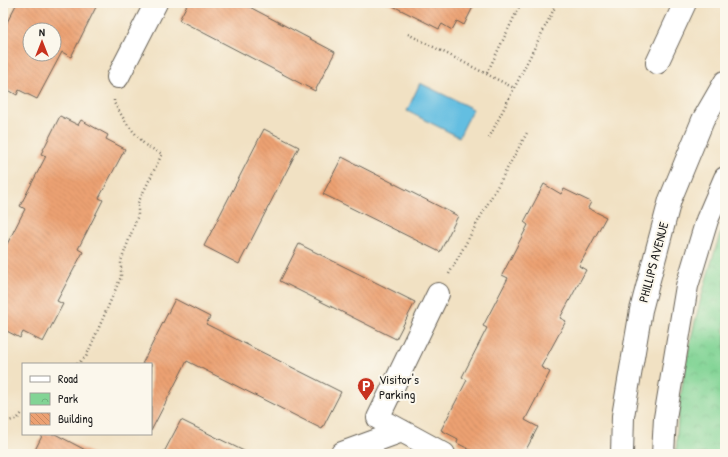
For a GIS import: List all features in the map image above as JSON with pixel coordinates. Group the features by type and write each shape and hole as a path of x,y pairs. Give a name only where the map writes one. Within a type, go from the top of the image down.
{"street":[{"path":"118,77 156,3"},
{"path":"657,63 685,3"},
{"name":"PHILLIPS AVENUE","path":"622,454 623,416 641,310 670,200 703,120 725,82"},
{"path":"663,454 665,418 687,286 708,220 725,178"},
{"path":"438,294 377,417 444,454"},
{"path":"342,453 402,431"}],"path":[{"path":"487,73 521,3"},
{"path":"489,138 555,7 547,3"},
{"path":"408,34 514,88"},
{"path":"78,363 86,357 120,277 121,261 138,215 138,203 162,154 145,145 127,124 114,103 118,77"},
{"path":"438,294 528,131"},
{"path":"3,423 18,418 22,413"}],"green space":[{"path":"725,219 725,454 676,454 681,394 692,335 707,277"}],"water":[{"path":"420,83 473,109 459,137 407,111"}],"building":[{"path":"17,3 98,3 71,57 62,52 62,22 22,22 22,62 57,62 37,99 19,90 17,95 3,87 3,30"},
{"path":"188,3 242,3 335,52 315,91 179,20"},
{"path":"387,3 475,3 464,25 457,21 452,30 442,24 439,29"},
{"path":"60,116 78,125 81,120 108,135 106,139 125,149 99,198 103,200 78,249 83,252 57,301 63,304 43,342 23,332 20,338 3,329 3,252 25,209 20,206 46,156 41,154"},
{"path":"264,129 299,147 239,264 204,246"},
{"path":"342,157 458,216 440,252 323,194"},
{"path":"544,184 561,194 564,189 591,202 588,208 606,217 579,266 586,270 560,318 566,321 541,367 550,372 525,420 538,427 528,446 523,454 478,454 457,443 458,439 441,430 467,380 462,377 487,328 483,326 508,278 502,275 528,225 524,222"},
{"path":"299,244 415,302 396,339 280,281"},
{"path":"175,299 210,317 206,324 341,392 322,429 187,361 152,429 152,363 143,363"},
{"path":"181,420 250,454 163,454"},
{"path":"42,435 57,435 93,454 33,454"}],"place":[{"name":"Visitor's Parking","path":"366,401"}]}
